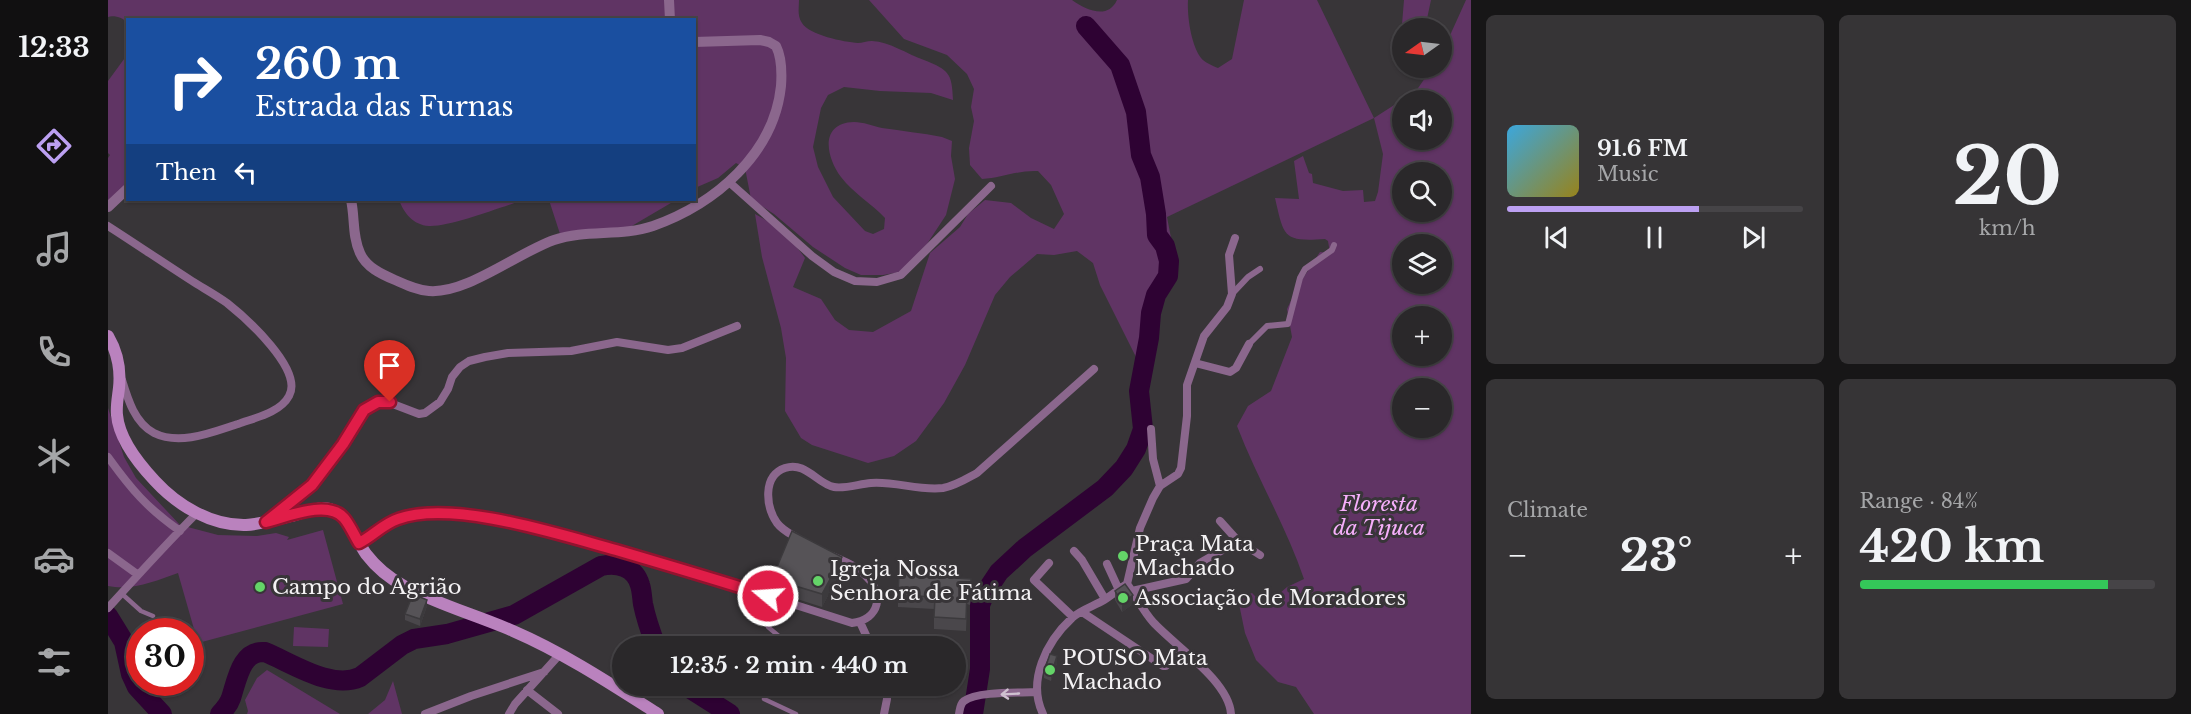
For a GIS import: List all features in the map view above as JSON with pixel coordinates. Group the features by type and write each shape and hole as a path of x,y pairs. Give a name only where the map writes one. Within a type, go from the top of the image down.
{"main road":[{"path":"108,336 119,362 117,416 127,442 139,462 157,483 197,513 238,525 266,522 319,509 328,509 344,517 374,563 403,586 512,631 560,654 658,714"}],"street":[{"path":"669,0 670,18"},
{"path":"351,201 354,212 354,237 360,255 369,267 406,285 431,291 460,286 530,250 565,237 651,227 701,203 729,182 757,151 775,113 782,76 776,46 760,40 696,42"},
{"path":"729,182 812,256 834,272 855,281 877,282 902,275 991,186"},
{"path":"108,207 126,190"},
{"path":"108,226 226,303 263,337 285,365 292,382 290,396 283,404 261,416 212,433 185,438 165,437 152,432 139,420 129,403 120,371"},
{"path":"1232,294 1229,255 1235,238"},
{"path":"1195,363 1230,372 1236,368 1249,344 1267,326 1288,324 1300,278 1305,270 1332,250 1334,245"},
{"path":"1231,714 1230,705 1217,682 1177,651 1146,614 1129,587 1140,528 1160,486 1178,474 1181,468 1187,416 1187,385 1204,336 1227,307 1232,294 1248,277 1260,269"},
{"path":"266,522 312,485 343,444 358,418 370,406 384,401 418,414 425,413 441,402 455,371 469,361 508,353 556,352 617,342 668,350 682,348 737,326"},
{"path":"812,545 784,531 777,523 768,503 771,481 786,467 801,468 834,487 872,483 933,488 955,485 977,473 1094,369"},
{"path":"1151,429 1153,459 1160,486"},
{"path":"108,457 140,499 180,531"},
{"path":"109,607 138,573 197,513"},
{"path":"359,543 397,519 412,515 445,514 485,518 555,533 706,576 852,623 860,622 871,616 877,605 875,589 871,582 864,573 822,550"},
{"path":"1220,521 1238,540 1260,555"},
{"path":"1043,714 1036,692 1037,676 1056,637 1073,617 1119,590 1186,579 1200,563 1238,540"},
{"path":"1074,551 1082,560 1105,599"},
{"path":"108,553 138,573"},
{"path":"1049,563 1035,578 1073,617"},
{"path":"1107,564 1119,590"},
{"path":"1083,613 1163,666 1166,666 1177,651"},
{"path":"860,622 866,636"},
{"path":"509,714 515,704 560,654"},
{"path":"425,714 544,672"},
{"path":"527,690 558,714"},
{"path":"958,714 962,704 970,698 983,695 1036,692"},
{"path":"884,714 887,696"}],"lane":[{"path":"121,593 141,610 153,616"},
{"path":"768,627 779,636"},
{"path":"765,696 764,699 796,714"}],"green space":[{"path":"108,0 799,0 800,20 812,31 844,41 858,43 872,41 892,46 944,70 952,84 953,100 931,93 844,87 828,95 821,108 813,147 818,167 833,197 865,231 873,234 884,229 885,218 846,183 836,169 829,151 829,142 835,128 854,122 942,137 952,141 951,156 955,179 946,215 927,244 900,272 861,275 845,268 813,247 774,214 751,199 745,168 736,163 718,178 696,188 696,18 126,18 126,22 119,17 108,17"},
{"path":"869,0 1072,0 1090,10 1102,11 1108,10 1117,0 1188,0 1190,30 1195,46 1204,61 1218,68 1232,59 1244,0 1317,0 1374,118 1167,217 1176,264 1137,374 1137,359 1100,285 1093,263 1077,251 1054,255 1037,254 1010,277 995,295 965,365 944,403 916,441 894,456 868,463 812,445 801,438 785,411 786,358 781,328 762,257 755,214 783,233 805,258 793,287 821,299 835,320 849,330 873,332 911,311 930,253 960,227 968,214 985,200 1011,203 1031,218 1054,229 1064,214 1051,185 1038,171 982,179 970,165 969,148 974,121 971,107 974,89 967,74 947,55 904,39"},
{"path":"1404,0 1431,0 1427,18 1403,18"},
{"name":"Floresta da Tijuca","path":"1466,0 1471,0 1471,714 1314,714 1296,687 1278,682 1256,660 1245,633 1238,599 1252,593 1265,606 1287,587 1304,579 1289,540 1237,426 1248,406 1271,391 1292,337 1287,309 1298,286 1320,252 1330,253 1328,241 1325,239 1293,238 1288,234 1281,221 1275,198 1299,199 1294,161 1303,156 1309,173 1312,174 1313,183 1343,191 1363,190 1364,202 1375,201 1383,154 1374,118 1392,106 1392,150 1452,150 1452,90 1417,90 1425,78 1452,78 1452,31"},
{"path":"126,56 126,186 108,201 108,158 110,155 108,153 108,81"},
{"path":"400,201 521,201 462,220 429,226 418,223"},
{"path":"549,201 674,201 625,230 560,234"},
{"path":"108,408 124,457 136,478 180,525 218,535 257,536 276,533 289,537 287,540 323,530 343,604 204,641 204,618 191,618 178,573 135,586 108,586"},
{"path":"294,627 329,629 328,647 293,646"},
{"path":"267,670 340,714 247,714 245,700 257,678"},
{"path":"393,681 402,714 368,714 385,700"}],"building":[{"path":"792,531 842,557 822,594 772,579"},
{"path":"899,574 971,579 970,593 967,592 966,619 934,617 935,597 898,595"},
{"path":"1125,584 1133,595 1122,603 1115,591"},
{"path":"413,594 427,600 420,619 405,614"},
{"path":"1050,654 1057,656 1051,675 1044,672"}],"waterway":[{"path":"973,714 980,669 980,605 985,593 999,572 1025,548 1105,488 1124,468 1136,449 1143,429 1139,391 1149,338 1151,313 1156,295 1168,276 1169,261 1165,246 1157,235 1150,177 1141,155 1136,112 1120,65 1086,26"},
{"path":"220,714 230,700 241,667 250,656 257,653 265,652 324,678 349,680 360,677 402,645 414,639 447,634 514,615 601,566 625,567 638,579 653,636"},
{"path":"108,616 124,642 131,674 137,687 162,714"},
{"path":"702,696 730,714"}],"place":[{"name":"Praça Mata Machado","path":"1123,556"},
{"name":"Igreja Nossa Senhora de Fátima","path":"818,581"},
{"name":"Campo do Agrião","path":"260,587"},
{"name":"Associação de Moradores","path":"1123,598"},
{"name":"POUSO Mata Machado","path":"1050,670"}],"route":[{"path":"390,402 378,402 364,410 343,444 312,485 266,522 319,509 333,510 344,517 359,543 397,519 412,515 428,513 485,518 555,533 768,596"}]}
